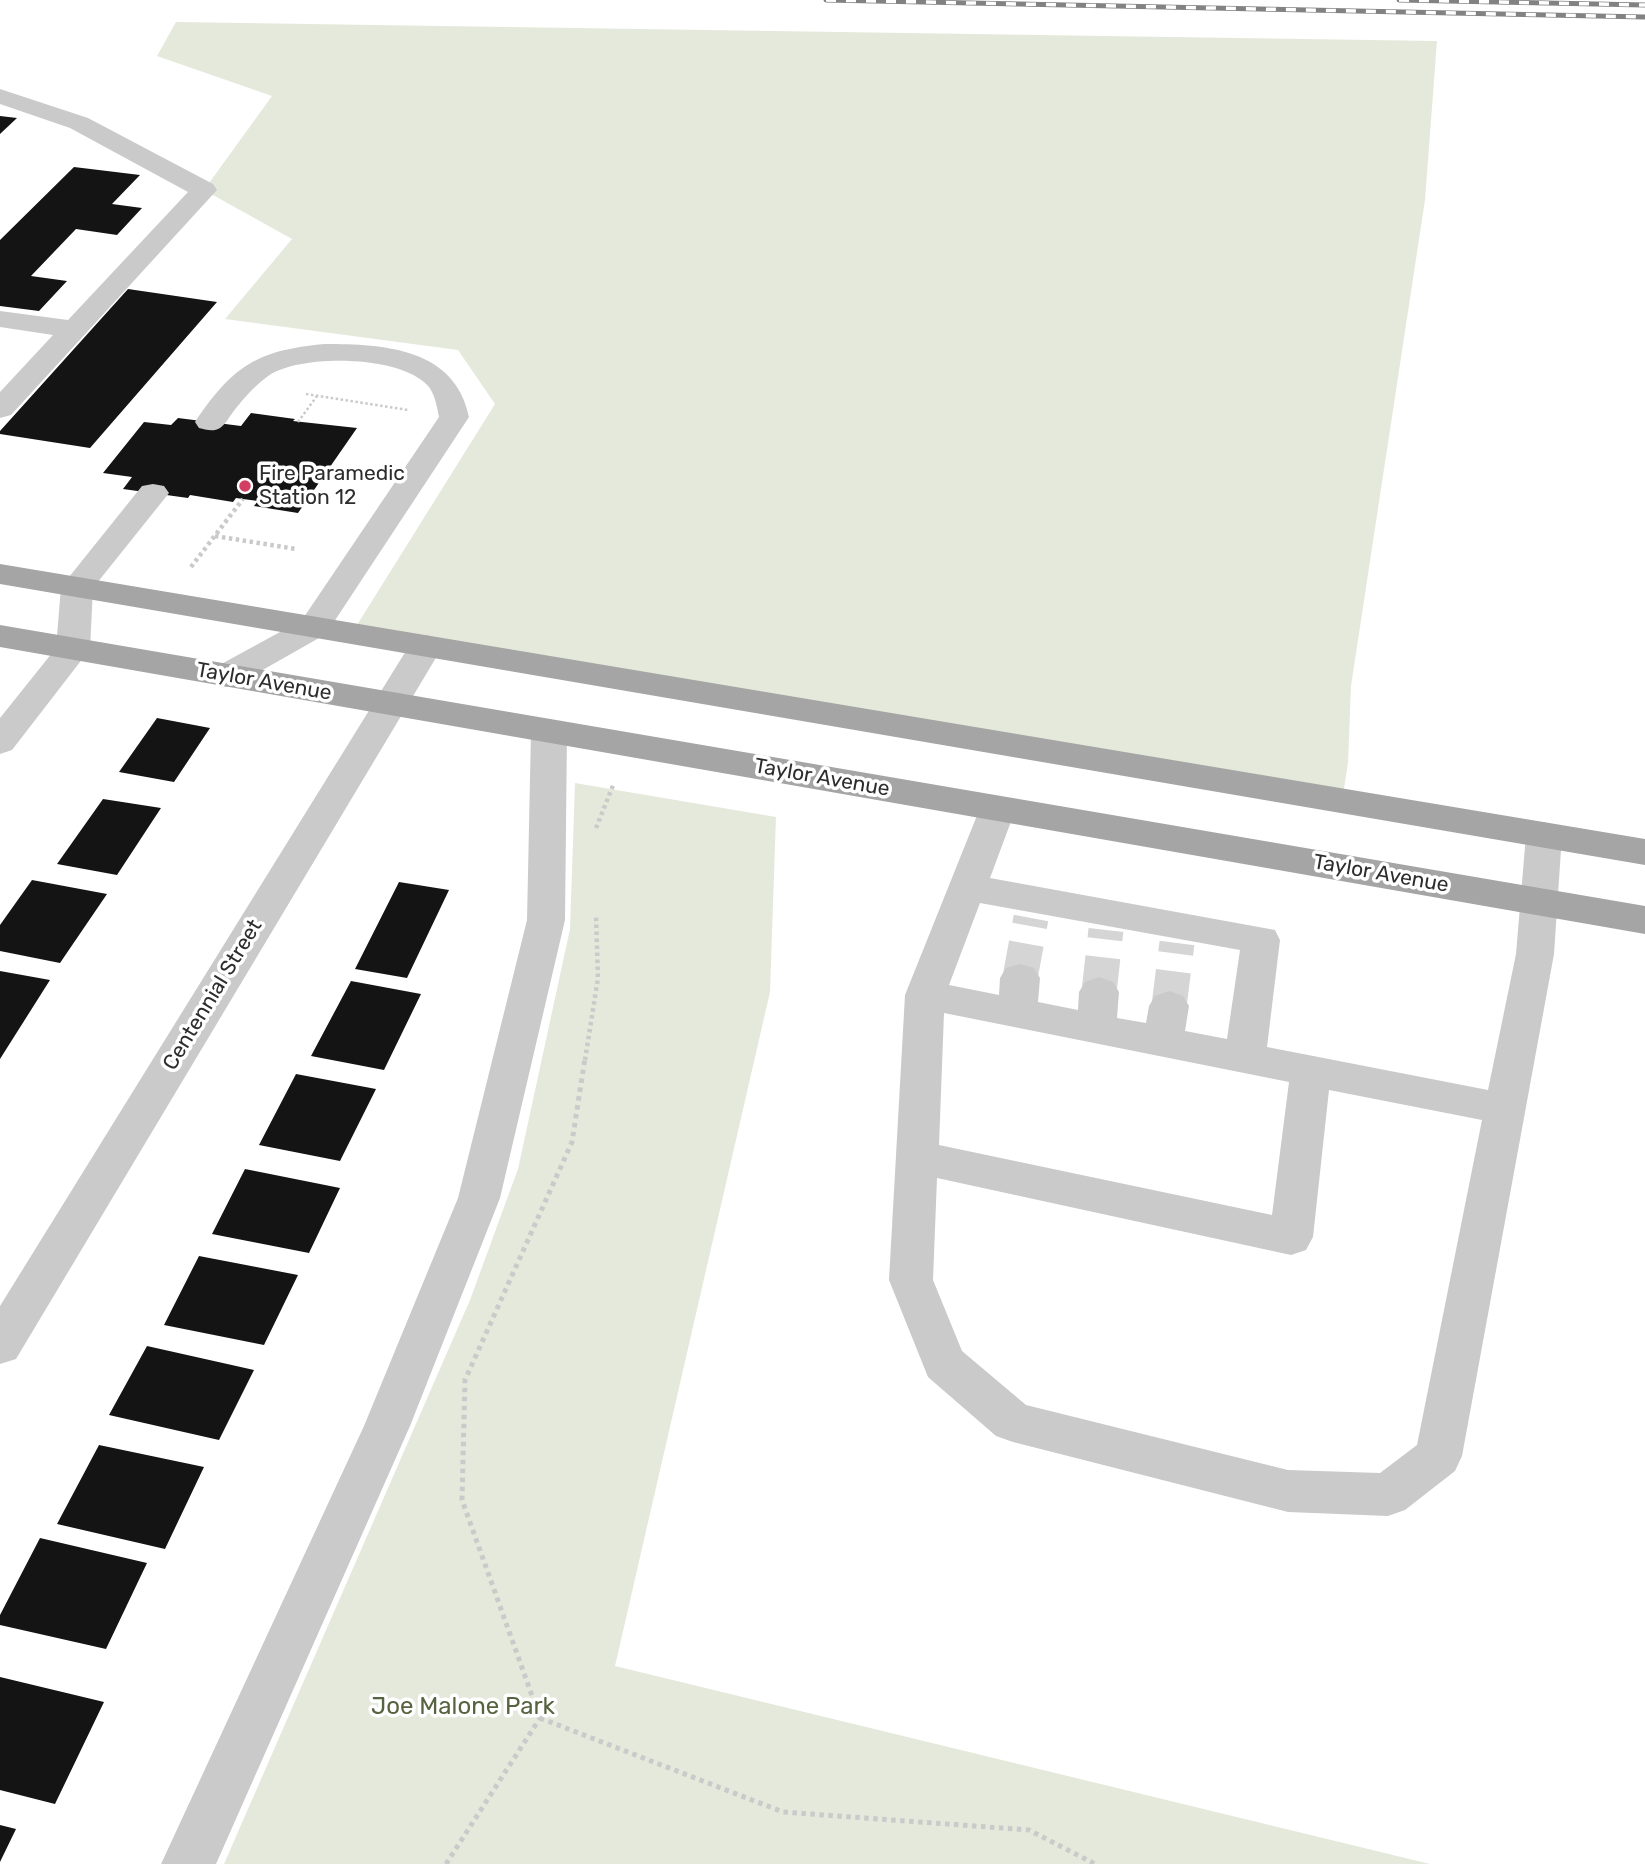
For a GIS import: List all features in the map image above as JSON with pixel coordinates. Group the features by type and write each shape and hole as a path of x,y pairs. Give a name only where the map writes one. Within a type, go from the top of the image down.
{"main road":[{"path":"0,574 1645,852"},
{"name":"Taylor Avenue","path":"0,636 1645,920"}],"street":[{"path":"0,96 79,123 204,190 0,408"},
{"path":"0,320 74,329"},
{"path":"210,422 241,384 267,365 314,353 351,353 393,359 429,372 450,395 454,417 314,627 226,676"},
{"path":"0,742 73,649 78,587 153,493"},
{"name":"Centennial Street","path":"0,1345 426,646"},
{"path":"188,1864 387,1426 479,1198 546,920 549,731"},
{"path":"998,808 925,995 911,1280 944,1363 1013,1422 1288,1491 1388,1495 1438,1457 1535,954 1544,835"},
{"path":"966,887 1032,908 1179,934 1261,940 1245,1057"},
{"path":"925,995 1019,995 1166,1023 1245,1057 1505,1109"},
{"path":"917,1157 1291,1237 1311,1071"}],"path":[{"path":"241,384 454,417"},
{"path":"299,422 317,396"},
{"path":"187,573 243,499"},
{"path":"215,536 296,549"},
{"path":"594,832 614,783"},
{"path":"596,912 598,978 572,1142 466,1380 462,1500 540,1718 783,1812 1030,1830 1094,1864"},
{"path":"446,1864 540,1718"}],"green space":[{"path":"176,22 1437,41 1425,200 1351,686 1348,763 1342,801 352,633 495,404 458,350 225,319 292,239 204,190 272,96 157,56"},
{"name":"Joe Malone Park","path":"575,783 776,817 770,992 615,1666 1430,1864 224,1864 470,1300 518,1169 570,929"}],"building":[{"path":"0,116 17,118 0,134"},
{"path":"74,167 140,175 112,204 142,208 117,235 76,229 31,276 67,281 39,311 0,306 0,240"},
{"path":"128,289 217,302 90,448 0,434 0,431"},
{"path":"251,413 357,428 298,513 254,506 258,501 236,498 233,502 190,495 188,498 123,489 132,477 103,473 144,422 171,425 178,418 241,426"},
{"path":"157,718 210,728 174,782 119,772"},
{"path":"103,799 161,808 117,875 57,864"},
{"path":"32,880 107,894 60,963 0,951 0,925"},
{"path":"399,882 449,890 407,978 355,969"},
{"path":"0,971 50,980 0,1059"},
{"path":"351,981 421,994 384,1070 311,1056"},
{"path":"296,1074 376,1089 340,1161 259,1145"},
{"path":"245,1169 340,1188 309,1253 212,1234"},
{"path":"199,1256 298,1275 264,1345 164,1325"},
{"path":"147,1346 254,1370 219,1440 109,1415"},
{"path":"99,1445 204,1467 165,1549 57,1524"},
{"path":"40,1538 147,1563 106,1649 0,1625 0,1615"},
{"path":"0,1677 104,1702 55,1804 0,1790"},
{"path":"0,1825 16,1829 0,1862"}],"tunnel":[{"path":"1020,978 1031,918"},
{"path":"1099,992 1106,930"},
{"path":"1169,1006 1177,943"}],"railway":[{"path":"826,0 1645,17"},
{"path":"1399,0 1645,5"}],"place":[{"name":"Fire Paramedic Station 12","path":"245,486"}]}
